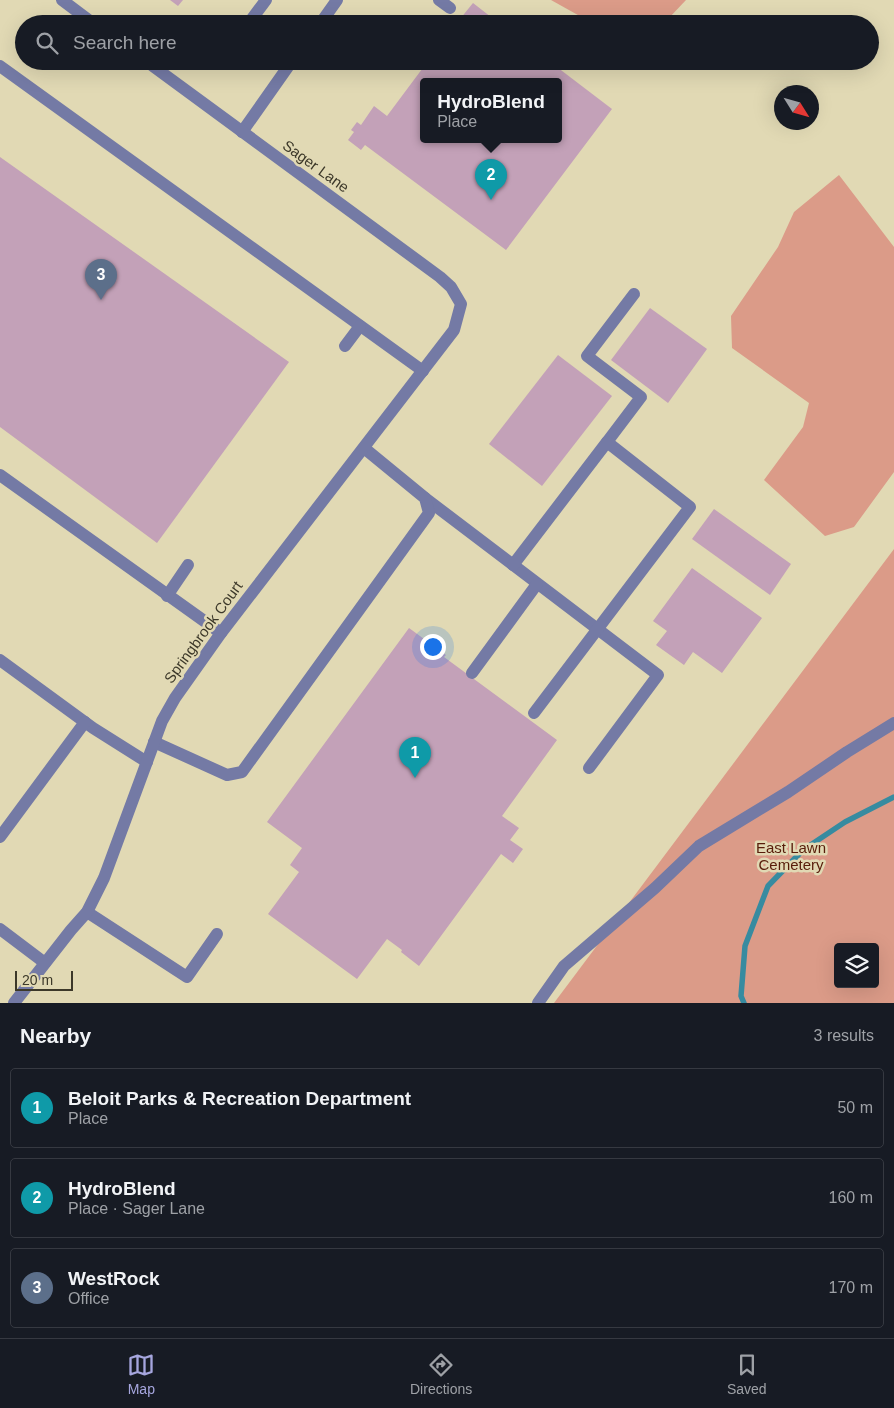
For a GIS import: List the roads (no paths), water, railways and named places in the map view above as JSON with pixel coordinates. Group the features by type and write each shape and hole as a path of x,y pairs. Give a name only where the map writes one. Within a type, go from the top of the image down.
{"street":[{"path":"62,0 82,15"},
{"path":"255,15 266,0"},
{"path":"327,15 338,0"},
{"path":"439,0 450,8"},
{"path":"0,66 422,371"},
{"name":"Sager Lane","path":"158,70 440,277 451,287 461,304"},
{"path":"242,132 282,70"},
{"path":"513,565 641,397 587,356 634,294"},
{"name":"Springbrook Court","path":"14,1003 87,912 104,878 162,721 175,698 220,633 454,330 461,304"},
{"path":"345,346 360,326"},
{"path":"534,713 690,507 607,442"},
{"path":"364,448 425,498 658,675 589,768"},
{"path":"0,476 220,633"},
{"path":"154,742 227,775 242,772 430,513 425,498"},
{"path":"167,596 188,565"},
{"path":"472,673 537,584"},
{"path":"0,660 85,722 147,762"},
{"path":"0,837 85,722"},
{"path":"538,1003 564,966 655,888 699,846 788,792 894,723"},
{"path":"87,912 187,977 217,934"},
{"path":"0,929 45,963"}],"waterway":[{"path":"744,1003 741,996 745,946 768,886 803,850 845,822 894,797"}],"place":[{"name":"HydroBlend","path":"491,200"},
{"name":"WestRock","path":"101,300"},
{"name":"Beloit Parks & Recreation Department","path":"415,778"}],"park label":[{"name":"East Lawn Cemetery","path":"791,856"}]}
